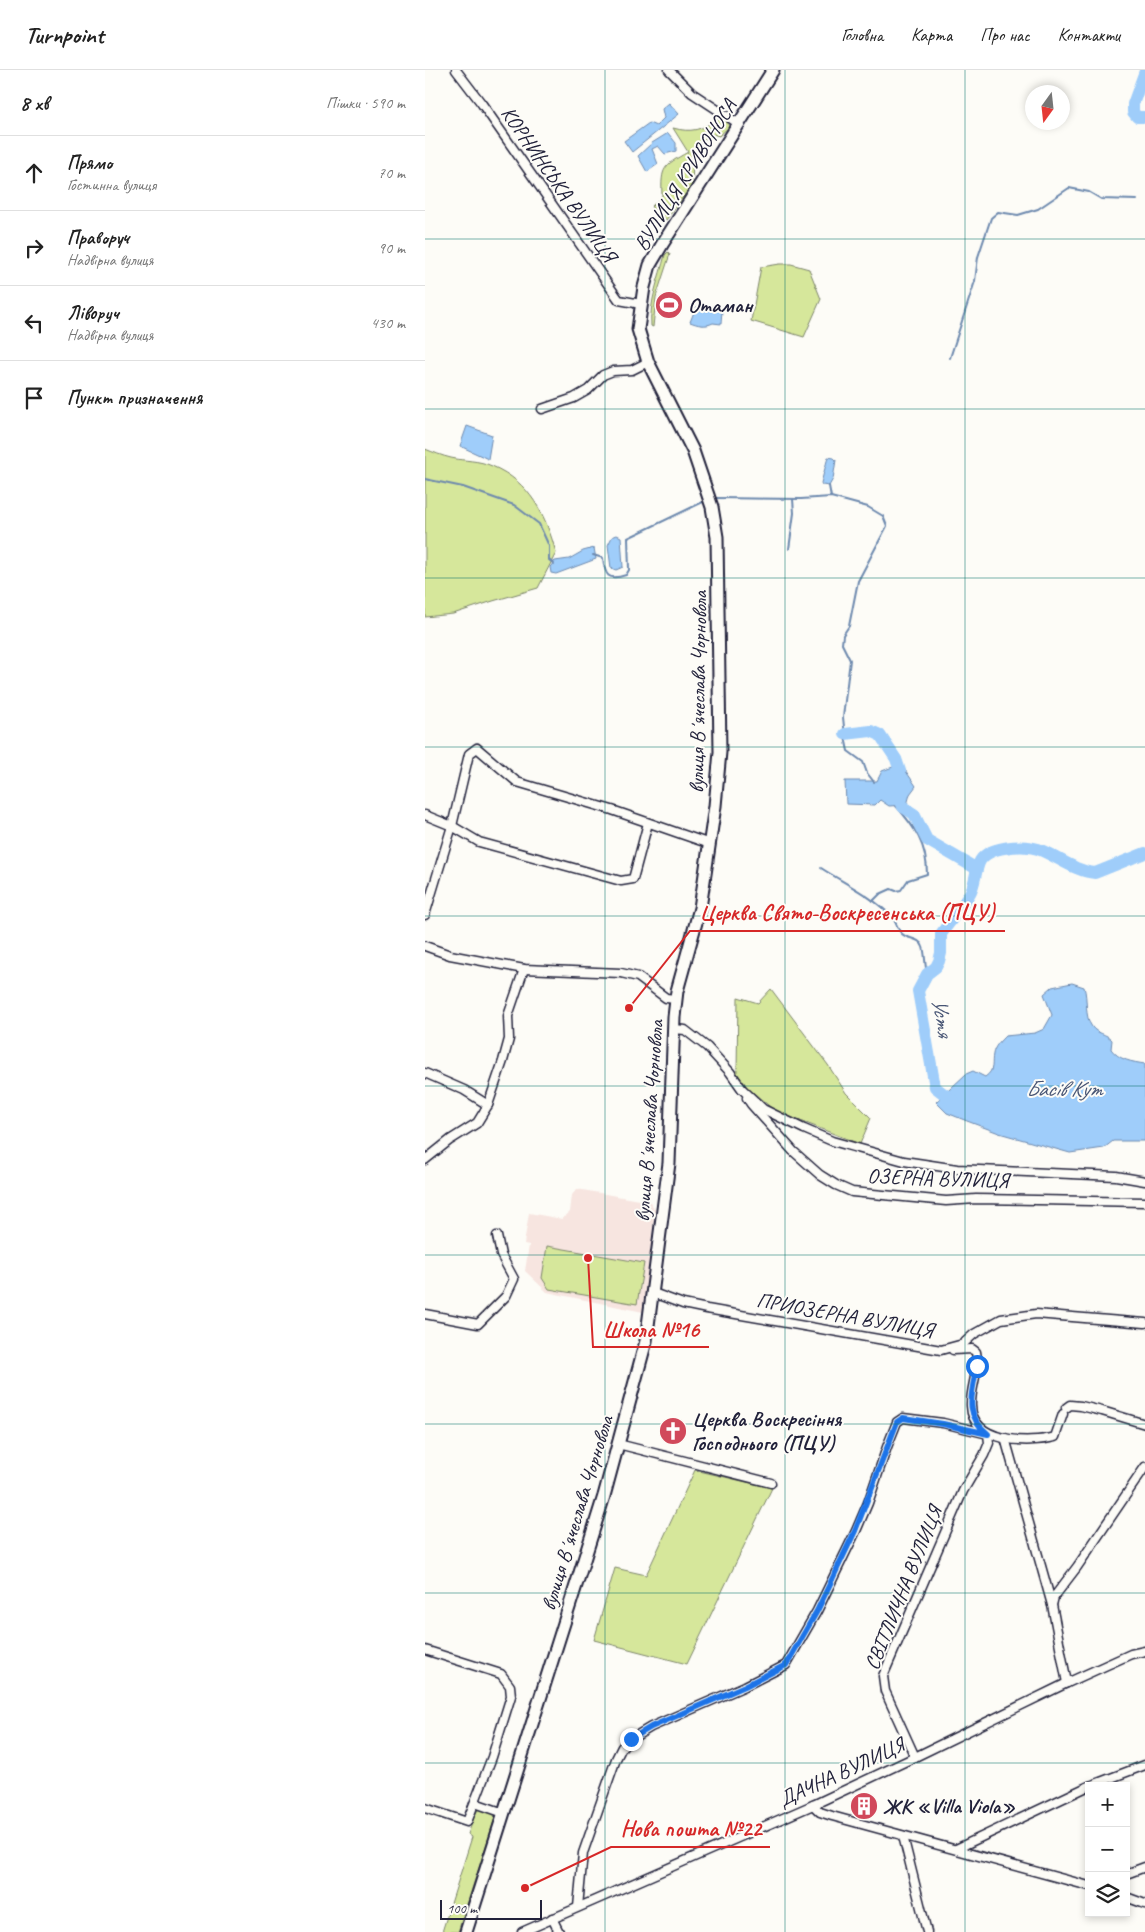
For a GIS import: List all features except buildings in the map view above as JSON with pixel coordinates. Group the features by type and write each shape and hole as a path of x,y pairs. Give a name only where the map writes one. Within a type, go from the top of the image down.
{"main road":[{"name":"ВУЛИЦЯ КРИВОНОСА","path":"641,304 650,265 773,70"},
{"name":"вулиця Вʼячеслава Чорновола","path":"465,1932 581,1570 644,1355 669,1162 676,999 681,972 700,908 710,844 720,752 717,537 712,507 693,451 648,362 638,329 641,304"}],"street":[{"name":"КОРНИНСЬКА ВУЛИЦЯ","path":"456,70 482,104 619,300 641,304"},
{"path":"669,70 692,92 739,124"},
{"path":"541,409 574,398 588,390 603,375 613,371 632,370 648,362"},
{"path":"425,915 452,826 469,754 477,748 517,782 612,810 710,844"},
{"path":"425,816 452,826 479,842 621,881 633,879 648,822"},
{"path":"425,946 450,955 524,969 621,973 638,977 666,998 676,999"},
{"path":"425,1160 450,1140 477,1123 488,1105 503,1062 509,1038 508,1016 524,969"},
{"path":"674,1029 685,1030 707,1048 730,1072 742,1089 763,1109 832,1141 904,1161 957,1169 1116,1176 1145,1181"},
{"path":"425,1073 465,1090 488,1105"},
{"name":"ОЗЕРНА ВУЛИЦЯ","path":"742,1089 751,1104 793,1151 820,1175 836,1186 852,1192 946,1201 976,1199 1145,1202"},
{"path":"425,1314 478,1324 507,1296 514,1279 501,1255 497,1236"},
{"name":"ПРИОЗЕРНА ВУЛИЦЯ","path":"653,1293 683,1304 707,1309 941,1350 963,1344 974,1334 1001,1319 1036,1314 1145,1323"},
{"path":"941,1350 975,1350 977,1366 971,1406 975,1420 988,1434"},
{"path":"577,1907 583,1853 616,1758 622,1747 651,1727 745,1686 786,1665 817,1611 855,1531 897,1422 903,1418 943,1424 1005,1438 1046,1439 1055,1437 1064,1411 1069,1405 1081,1406 1145,1424"},
{"name":"СВІТЛИЧНА ВУЛИЦЯ","path":"915,1757 885,1691 883,1676 963,1491 984,1455 989,1443 988,1434"},
{"path":"1005,1438 1052,1605 1067,1683"},
{"path":"617,1444 771,1483"},
{"path":"1052,1605 1054,1596 1077,1567 1145,1467"},
{"path":"1131,1654 1145,1644"},
{"path":"425,1650 501,1674 510,1686 511,1696 506,1715 467,1822 425,1808"},
{"name":"ДАЧНА ВУЛИЦЯ","path":"522,1932 813,1805 1067,1683 1131,1654 1145,1651"},
{"path":"1100,1782 1145,1765"},
{"path":"956,1849 1085,1788"},
{"path":"475,1803 505,1812"},
{"path":"813,1805 820,1812 826,1814 1085,1885"},
{"path":"903,1836 927,1932"},
{"path":"1130,1873 1145,1867"},
{"path":"1130,1899 1145,1904"},
{"path":"552,1918 559,1932"}],"shaded area":[{"path":"577,1189 650,1202 655,1210 643,1312 547,1292 525,1271 529,1245 524,1244 529,1213 562,1219 570,1212 572,1195"}],"green space":[{"path":"717,119 727,120 729,127 719,136 712,134 701,142 693,161 692,185 666,220 651,207 662,196 662,179 665,168 688,152 673,128 696,130"},
{"path":"668,252 670,254 656,297 653,327 651,326 651,317 653,299 665,255"},
{"path":"791,264 809,269 821,299 804,337 751,321 761,267"},
{"path":"425,449 448,457 492,466 517,481 535,501 547,526 556,553 538,588 453,614 425,617"},
{"path":"771,989 828,1065 846,1093 871,1118 860,1144 775,1111 748,1088 737,1073 738,997 758,1003"},
{"path":"547,1246 644,1263 637,1304 549,1289 542,1278"},
{"path":"695,1470 772,1488 687,1664 594,1640 615,1568 646,1575"},
{"path":"479,1808 493,1812 495,1818 458,1932 442,1932 472,1837 468,1834"}],"water":[{"path":"669,103 679,114 632,152 624,141 649,123 656,126 664,118 662,109"},
{"path":"668,133 676,143 676,151 665,154 658,146 652,149 658,164 647,172 638,156 652,143"},
{"path":"696,307 722,310 721,324 701,325 690,322"},
{"path":"467,426 492,435 488,459 460,446"},
{"path":"828,457 836,460 833,479 829,486 822,485 821,483"},
{"path":"617,535 621,537 623,567 616,570 611,568 608,545 612,537"},
{"path":"594,548 596,559 556,574 551,573 550,567 555,561 569,559 583,551"},
{"path":"901,764 916,786 910,794 907,805 889,806 880,800 875,805 846,804 845,781 877,781 882,771"},
{"name":"Басів Кут","path":"1072,983 1084,987 1090,1023 1094,1029 1112,1040 1111,1049 1114,1053 1126,1060 1145,1064 1145,1141 1113,1141 1104,1148 1070,1153 999,1133 967,1121 947,1113 936,1102 966,1074 973,1071 985,1077 991,1069 995,1049 1005,1036 1035,1033 1044,1029 1052,1015 1044,994 1052,987"}],"waterway":[{"name":"Устя","path":"1145,71 1133,104 1133,112 1137,117 1145,117"},
{"path":"950,358 975,281 978,257 991,218 998,212 1018,215 1038,209 1069,188 1089,192 1101,199 1137,200"},
{"path":"425,479 463,487 514,505 539,524 549,546 549,560 554,564"},
{"path":"829,486 831,497"},
{"path":"716,498 801,499 831,497 868,507 883,516 887,526 858,581 849,626 843,635 842,644 850,660 843,717 848,751 863,762 867,773 874,782"},
{"path":"789,549 794,513 793,499"},
{"path":"593,555 603,558 606,573 609,576 620,577 626,575 629,570 628,538 705,501"},
{"path":"845,734 871,731 880,735 896,759 900,771 898,793 903,807 914,814 927,840 977,869"},
{"path":"873,901 880,894 891,889 901,890 908,880 927,874 925,854 919,837 909,821 896,806"},
{"name":"Устя","path":"957,1104 935,1087 918,991 927,974 936,967 939,961 941,934 970,893 979,863 983,857 1005,848 1031,847 1087,872 1095,873 1145,853"},
{"path":"821,868 875,902 893,918 901,933 919,942 924,949 927,974"}],"place":[{"name":"Отаман","path":"669,305"},
{"name":"Церква Свято-Воскресенська (ПЦУ)","path":"629,1008"},
{"name":"Школа №16","path":"588,1258"},
{"name":"Церква Воскресіння Господнього (ПЦУ)","path":"673,1431"},
{"name":"ЖК «Villa Viola»","path":"864,1806"},
{"name":"Нова пошта №22","path":"525,1888"}],"route":[{"path":"631,1739 651,1727 745,1686 786,1665 817,1611 868,1503 897,1422 903,1418 943,1424 988,1434 972,1414 972,1392 977,1366"}]}
